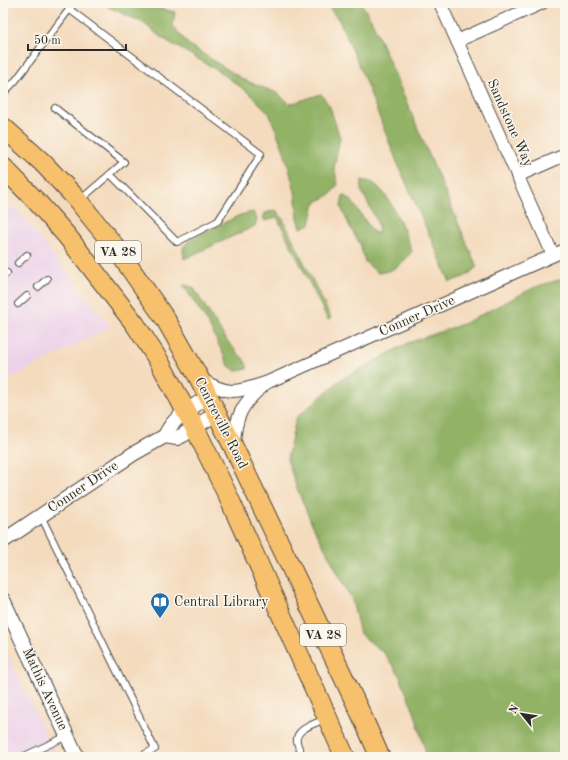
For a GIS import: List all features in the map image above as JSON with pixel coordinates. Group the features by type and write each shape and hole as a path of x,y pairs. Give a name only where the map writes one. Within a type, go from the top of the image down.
{"highway":[{"name":"Centreville Road","path":"3,127 42,162 79,201 116,248 166,320 199,378 233,446 362,714 380,757"},
{"name":"Centreville Road","path":"3,168 68,236 135,324 159,361 195,428 228,496 345,757"}],"street":[{"name":"Sandstone Way","path":"440,3 553,255"},
{"path":"457,41 542,3"},
{"path":"517,176 565,155"},
{"name":"Conner Drive","path":"199,378 219,389 232,392 241,391 268,382 565,250"},
{"name":"Conner Drive","path":"233,446 235,425 240,413 249,399 268,382"},
{"name":"Conner Drive","path":"165,436 169,426 186,411 212,405"},
{"name":"Conner Drive","path":"3,541 133,454 165,436 177,438 195,428 212,405"},
{"name":"Mathis Avenue","path":"3,600 77,757"}],"lane":[{"path":"3,94 16,80 74,3"},
{"path":"69,10 261,154 218,221 177,242 110,174"},
{"path":"55,108 124,162 79,201"},
{"path":"18,263 27,255"},
{"path":"38,287 47,279"},
{"path":"18,304 27,296"},
{"path":"41,516 155,749 139,757"},
{"path":"303,757 296,741 297,736 301,731 327,718"},
{"path":"22,757 67,736"}],"shaded area":[{"path":"3,209 17,209 110,327 3,382"},
{"path":"3,645 55,755 51,757 3,757"}],"green space":[{"path":"107,3 144,3 148,6 175,12 173,26 188,44 244,80 277,93 290,104 321,94 330,107 340,138 334,167 338,184 331,194 315,203 310,224 301,228 298,218 295,191 284,151 269,113 249,93 217,70 162,38 142,22 108,7"},
{"path":"325,3 361,3 371,19 477,267 466,276 450,282 397,162 359,65 339,20"},
{"path":"362,180 375,184 387,198 402,226 412,251 401,264 389,271 378,273 365,262 360,244 341,207 343,195 351,200 373,232 379,233 377,221 361,190"},
{"path":"276,210 282,217 331,318 328,320 277,217 266,221 263,219 265,213"},
{"path":"253,212 257,219 255,226 184,259 183,248 189,240 240,215"},
{"path":"565,278 565,757 427,757 415,714 399,675 384,653 360,634 352,600 311,522 296,486 287,459 296,418 340,380 408,343 463,324 535,287"},
{"path":"183,285 193,287 223,334 245,361 247,369 236,371 229,366 208,323"}],"place":[{"name":"Central Library","path":"160,619"}]}
